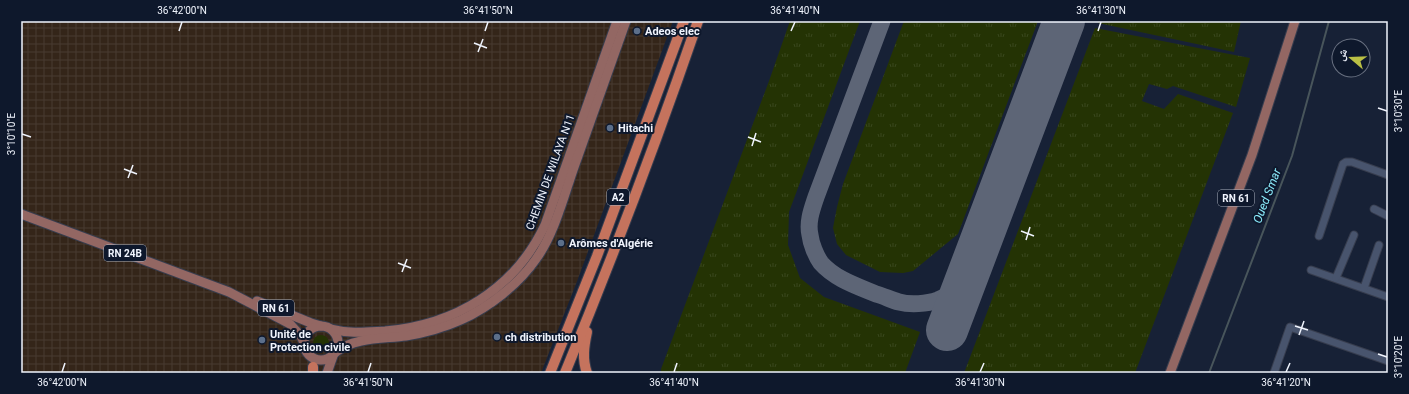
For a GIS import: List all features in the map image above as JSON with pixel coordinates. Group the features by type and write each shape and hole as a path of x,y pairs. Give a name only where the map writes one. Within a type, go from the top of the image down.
{"highway":[{"name":"A2","path":"550,373 597,256 684,21"},
{"name":"A2","path":"565,373 595,302 634,201 698,21"},
{"path":"587,373 584,352 587,328 595,302"}],"main road":[{"name":"CHEMIN DE WILAYA N11","path":"331,329 343,332 358,333 404,329 439,321 480,300 521,265 546,225 617,21"},
{"path":"308,354 317,360 323,360 348,344 417,334 452,324 474,313 494,300 508,289 527,270 546,241 559,210 626,21"},
{"name":"RN 61","path":"1170,373 1252,154 1295,21"},
{"name":"RN 24B","path":"21,214 229,292"},
{"name":"RN 61","path":"229,292 254,299 321,326"},
{"name":"RN 61","path":"229,292 290,324 301,336 304,344"},
{"path":"314,371 304,344 307,333 316,326 321,326 335,332 338,342 328,373"}],"street":[{"path":"1319,236 1343,164 1346,162 1352,162 1388,175"},
{"path":"1374,209 1388,216"},
{"path":"1336,278 1354,234"},
{"path":"1364,288 1379,246"},
{"path":"1311,270 1388,297"},
{"path":"1274,373 1290,327 1388,361"}],"shaded area":[{"path":"21,21 673,21 576,284 541,373 21,373"}],"green space":[{"path":"790,21 860,21 789,212 788,245 800,278 824,297 920,332 905,373 661,373 661,369"},
{"path":"904,21 1038,21 958,234 913,271 903,273 880,272 846,255 837,244 833,228 843,184"},
{"path":"1098,21 1241,21 1234,52 1098,23"},
{"path":"1095,28 1250,58 1236,107 1173,86 1167,89 1149,84 1142,101 1164,109 1178,94 1233,113 1135,373 964,373"},
{"path":"318,335 324,335 329,340 327,349 324,351 318,351 313,346 313,340"}],"waterway":[{"name":"Oued Smar","path":"1209,373 1292,156 1329,21"}],"taxiway":[{"path":"882,21 813,206 809,225 813,246 821,263 840,278 876,294 903,303 913,304 938,300 957,287 970,269"}],"runway":[{"path":"947,330 1064,21"}],"place":[{"name":"Adeos elec","path":"637,31"},
{"name":"Hitachi","path":"610,128"},
{"name":"Arômes d'Algérie","path":"561,243"},
{"name":"ch distribution","path":"497,337"},
{"name":"Unité de Protection civile","path":"262,340"}]}
